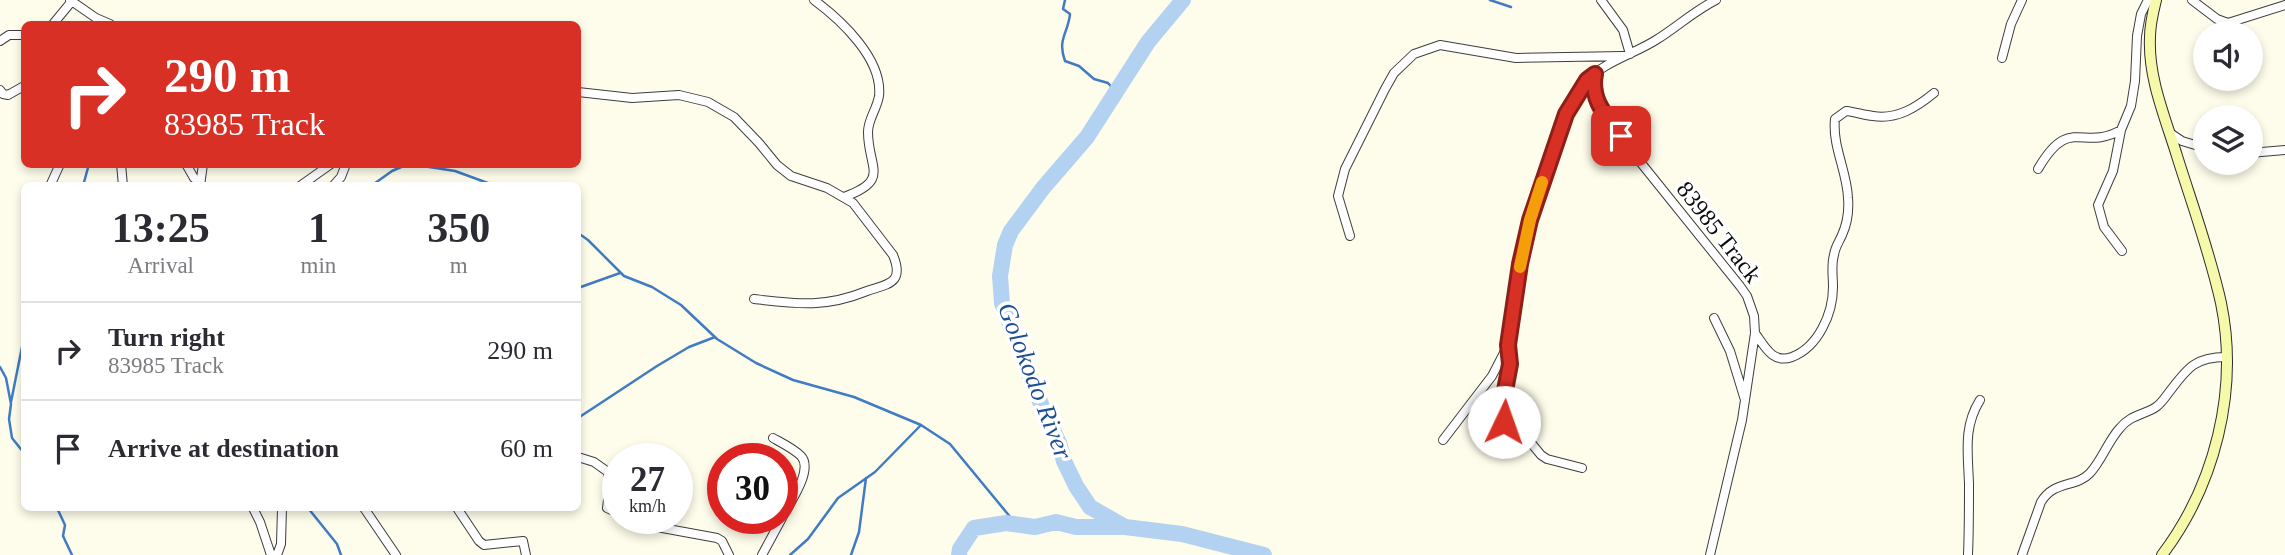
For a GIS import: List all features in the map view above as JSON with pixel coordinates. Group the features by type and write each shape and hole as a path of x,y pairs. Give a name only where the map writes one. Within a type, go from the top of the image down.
{"street":[{"path":"57,21 71,0 103,21"},
{"path":"814,0 836,16 852,34 865,51 879,84 878,101 868,127 874,177 860,190 844,197"},
{"path":"1601,0 1623,30 1628,55"},
{"path":"1582,468 1557,463 1541,455 1527,438 1509,429 1504,422 1503,401 1510,364 1508,345 1520,264 1541,185 1566,114 1587,80 1716,0"},
{"path":"2002,58 2011,24 2022,0"},
{"path":"2122,250 2108,233 2098,205 2113,170 2121,130 2133,95 2137,36 2141,14 2148,0"},
{"path":"2156,0 2150,36 2152,74 2216,285 2224,321 2226,356 2225,394 2213,456 2188,514 2162,555"},
{"path":"2192,0 2217,19 2228,23 2285,5"},
{"path":"0,41 9,35 21,35"},
{"path":"1350,236 1338,196 1345,169 1394,73 1414,54 1440,45 1516,58 1628,55"},
{"name":"83985 Track","path":"1595,74 1593,85 1598,104 1633,153 1747,296 1756,322 1745,401 1710,555"},
{"path":"0,90 2,94 8,95 21,88"},
{"path":"581,92 632,97 679,95 708,102 734,117 777,165 791,176 827,188 844,197 863,214 893,255 897,268 891,282 885,287 835,302 803,304 754,299"},
{"path":"1755,333 1772,356 1779,359 1788,358 1802,352 1815,340 1826,321 1833,288 1833,256 1844,232 1848,214 1846,179 1836,139 1835,119 1846,111 1874,116 1893,115 1908,111 1934,93"},
{"path":"2038,169 2063,139 2078,136 2105,137 2121,130"},
{"path":"2169,133 2193,144"},
{"path":"2263,152 2285,150"},
{"path":"306,182 325,168"},
{"path":"1714,318 1730,351 1745,401"},
{"path":"1443,440 1492,376 1508,345"},
{"path":"2022,555 2045,494 2090,473 2120,427 2134,416 2157,406 2197,362 2204,358 2226,356"},
{"path":"1968,555 1969,484 1966,442 1970,419 1980,400"},
{"path":"773,438 781,443"},
{"path":"798,454 806,466 798,488"},
{"path":"581,458 602,468"},
{"path":"254,511 271,555"},
{"path":"277,555 281,544 282,511"},
{"path":"366,511 396,555"},
{"path":"459,511 484,545 523,541 526,555"},
{"path":"693,533 722,541 729,555"},
{"path":"762,555 773,534"}],"waterway":[{"path":"1065,0 1063,9 1070,14 1062,47 1065,61 1079,66 1094,79 1108,83 1116,92"},
{"name":"Golokodo River","path":"1183,0 1148,42 1087,137 1043,188 1011,231 1005,245 1000,276 1002,303 1064,461 1090,507 1125,527 1182,534 1264,555"},
{"path":"1490,0 1511,7"},
{"path":"84,182 88,168"},
{"path":"377,182 399,168"},
{"path":"436,168 455,171 485,182"},
{"path":"581,235 624,276 652,287 681,305 717,339 756,363 793,380 854,397 921,425 950,444 1016,524"},
{"path":"581,287 620,273"},
{"path":"581,416 689,347 715,337"},
{"path":"11,402 21,352"},
{"path":"0,367 6,378 11,404 9,419 12,438 21,449"},
{"path":"790,555 808,539 838,498 875,472 921,425"},
{"path":"851,555 859,532 866,478"},
{"path":"58,511 65,525 63,536 72,555"},
{"path":"310,511 337,544 341,555"},
{"path":"959,555 974,528 1006,523 1035,527 1056,522 1076,527 1120,527"}],"slow traffic":[{"path":"1520,267 1542,182"}],"route":[{"path":"1504,422 1503,401 1510,364 1508,345 1520,264 1530,220 1566,114 1587,80 1595,74 1593,85 1598,104 1621,136"}]}
